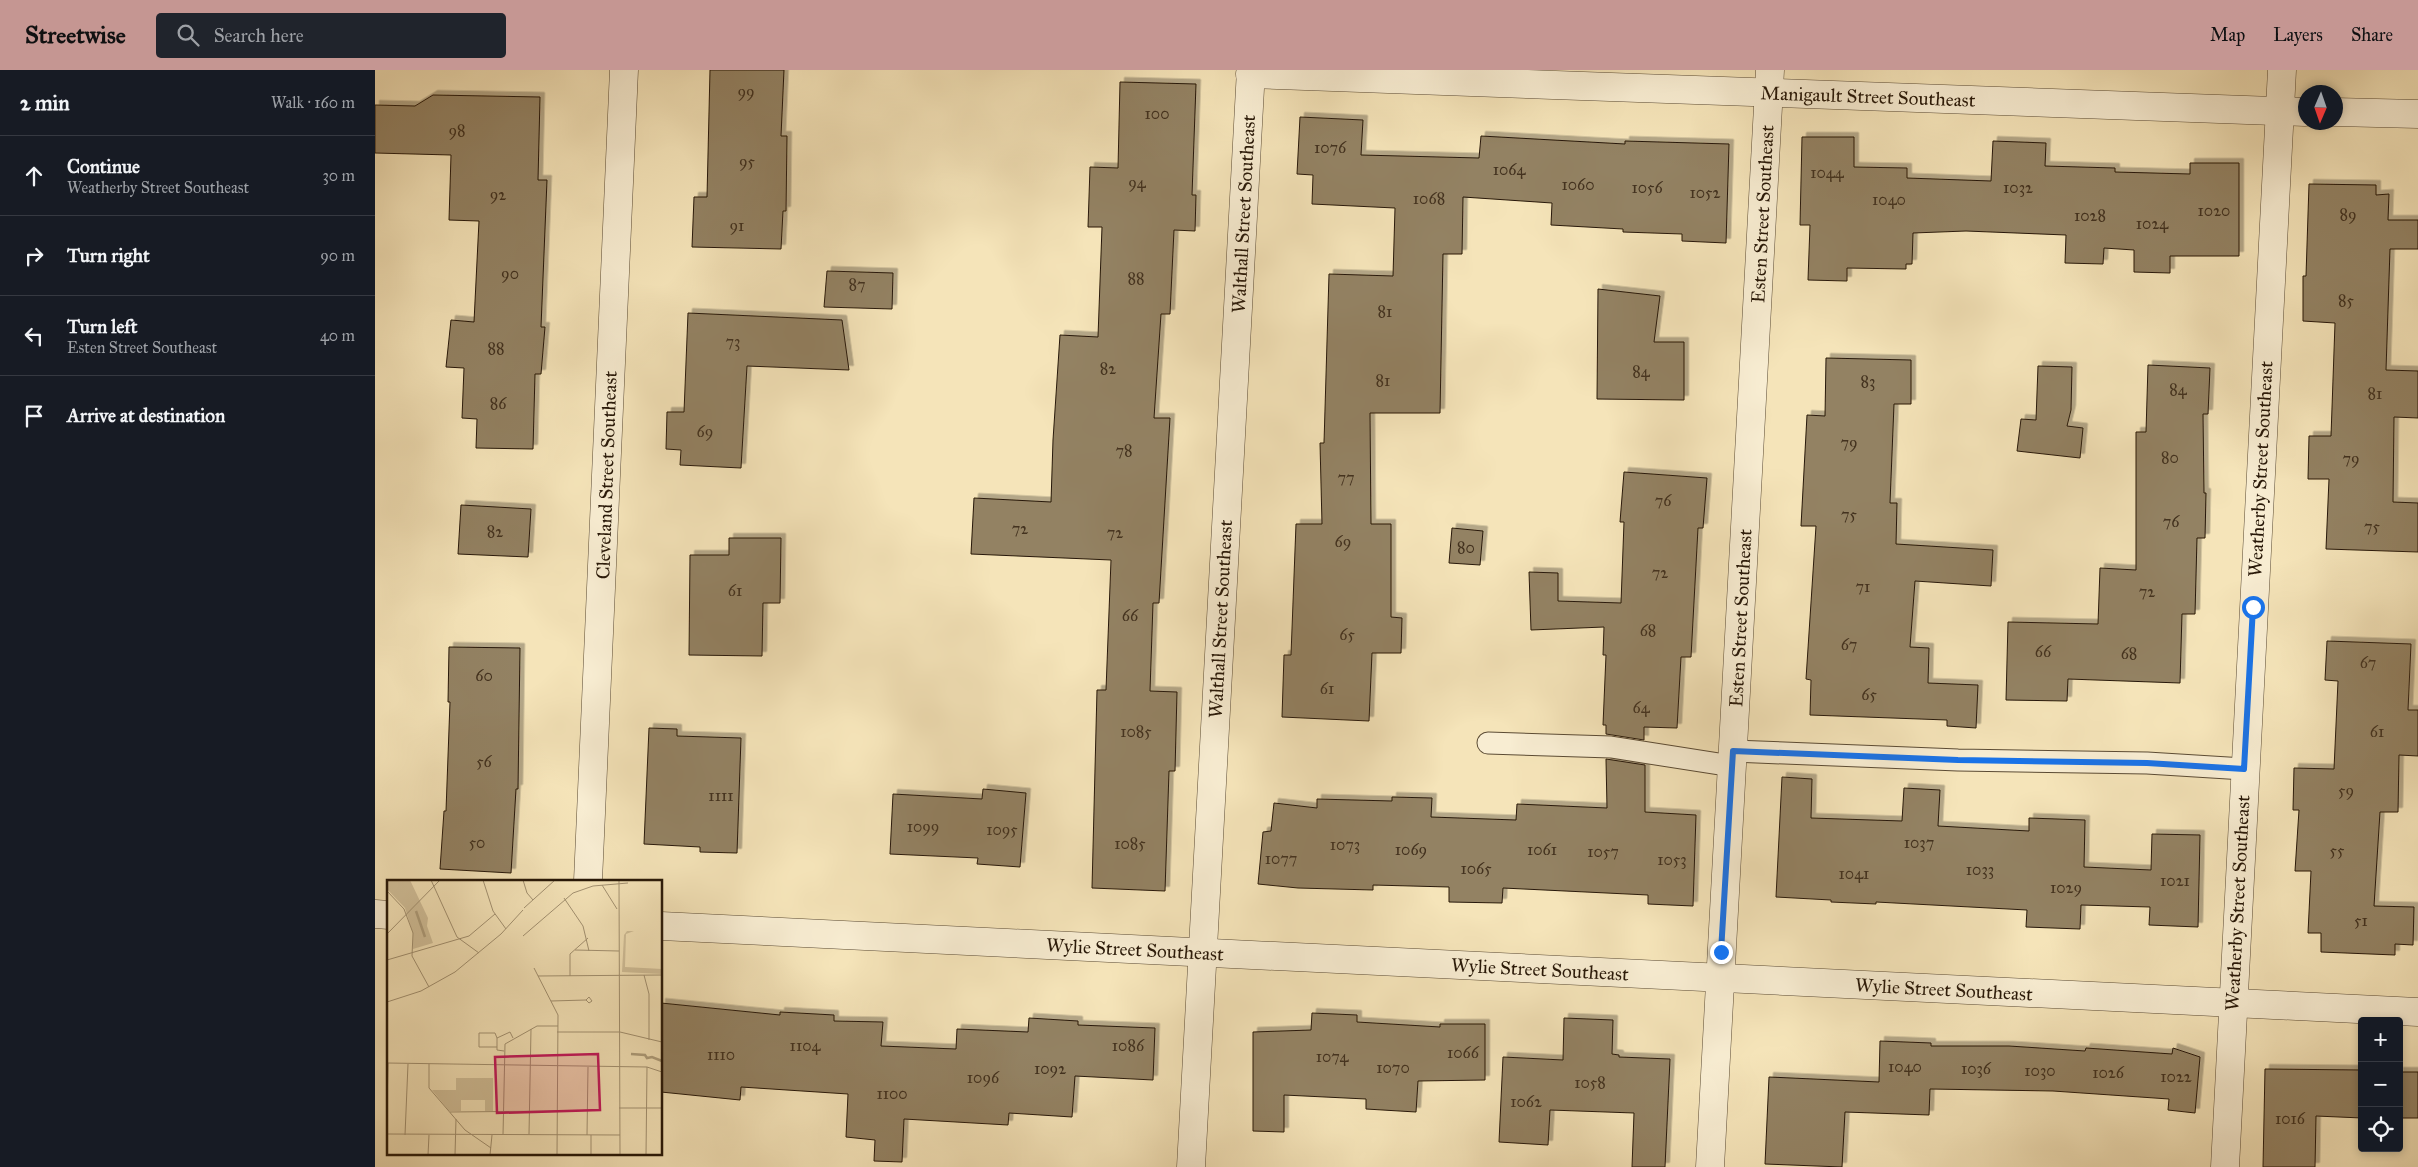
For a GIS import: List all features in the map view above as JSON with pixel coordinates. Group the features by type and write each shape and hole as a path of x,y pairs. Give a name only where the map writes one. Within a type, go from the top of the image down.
{"street":[{"name":"Cleveland Street Southeast","path":"588,880 624,70"},
{"name":"Weatherby Street Southeast","path":"2225,1167 2244,769 2292,111 2282,70"},
{"name":"Manigault Street Southeast","path":"1250,72 1770,81 2292,111"},
{"name":"Walthall Street Southeast","path":"1191,1167 1250,72"},
{"name":"Esten Street Southeast","path":"1710,1167 1770,81"},
{"path":"2343,112 2418,114"},
{"name":"Wylie Street Southeast","path":"663,926 2418,1012"}],"lane":[{"path":"1488,743 1513,742 1611,747 1732,758 2147,763 2244,769"}],"building":[{"path":"710,70 784,70 781,136 787,136 786,211 783,211 781,249 692,247 694,197 707,197"},
{"path":"1120,82 1196,84 1192,195 1196,195 1195,231 1174,230 1170,314 1161,314 1154,418 1170,418 1159,603 1153,603 1150,691 1177,692 1175,771 1169,771 1165,891 1092,888 1097,690 1106,690 1111,560 971,554 974,498 1051,502 1060,335 1098,337 1102,227 1088,227 1090,167 1118,168"},
{"path":"433,95 540,97 538,180 547,180 541,327 545,327 541,374 535,374 533,449 476,448 477,419 462,418 464,368 446,367 451,320 474,322 479,221 449,220 451,155 375,153 375,105 415,106"},
{"path":"1300,117 1363,120 1361,155 1479,158 1481,136 1625,144 1625,141 1729,144 1726,243 1682,241 1682,234 1623,232 1623,229 1551,225 1552,203 1463,197 1462,254 1443,254 1440,413 1370,413 1371,524 1391,524 1391,617 1402,618 1401,653 1372,653 1369,721 1282,717 1284,655 1291,655 1296,524 1322,524 1320,443 1324,443 1329,274 1393,276 1395,208 1312,204 1313,175 1297,174"},
{"path":"1802,137 1854,137 1854,167 1907,168 1907,178 1991,181 1993,141 2046,143 2045,166 2115,168 2115,172 2190,174 2190,163 2239,163 2239,256 2170,256 2170,273 2134,272 2134,250 2104,248 2103,264 2065,263 2066,235 1966,231 1913,233 1912,264 1906,264 1906,269 1847,268 1847,281 1808,280 1810,225 1800,225"},
{"path":"2309,184 2376,185 2376,195 2389,194 2388,220 2418,220 2418,249 2390,249 2386,370 2418,371 2418,418 2394,417 2393,502 2418,503 2418,552 2326,549 2329,479 2308,479 2309,436 2331,436 2335,323 2303,321 2303,276 2306,276"},
{"path":"827,271 893,273 892,309 824,307"},
{"path":"1598,289 1660,296 1654,342 1684,342 1684,400 1597,399"},
{"path":"688,313 842,320 849,370 747,366 741,468 680,465 681,450 666,449 667,412 684,412"},
{"path":"1826,358 1911,360 1911,404 1894,404 1890,503 1897,503 1896,544 1993,550 1991,586 1915,581 1910,647 1929,648 1928,683 1978,685 1976,728 1947,726 1947,720 1810,715 1811,680 1806,679 1816,526 1801,526 1807,415 1825,416"},
{"path":"2148,365 2210,368 2208,414 2203,414 2204,493 2206,493 2205,538 2197,538 2195,614 2182,614 2180,683 2068,679 2067,701 2006,700 2008,622 2098,624 2100,568 2136,570 2136,432 2146,432"},
{"path":"2038,366 2072,367 2071,410 2067,426 2083,428 2080,458 2017,451 2021,419 2036,420"},
{"path":"1624,472 1707,478 1703,528 1698,528 1691,657 1681,657 1677,728 1644,727 1644,740 1606,734 1606,725 1603,725 1606,655 1603,655 1604,627 1531,630 1529,572 1558,573 1558,601 1621,603 1624,522 1620,522"},
{"path":"461,505 531,509 528,557 458,554"},
{"path":"1452,528 1483,531 1480,565 1449,563"},
{"path":"729,538 781,538 780,603 763,603 762,656 689,655 690,555 729,555"},
{"path":"2327,641 2411,644 2408,710 2418,710 2418,756 2399,755 2398,812 2380,812 2374,906 2414,907 2413,945 2395,944 2395,955 2321,952 2321,933 2308,933 2311,871 2295,871 2299,810 2293,810 2294,768 2334,769 2338,681 2325,680"},
{"path":"449,647 520,648 518,789 516,789 511,873 440,869 444,811 446,811 450,702 448,702"},
{"path":"649,728 677,729 677,736 741,738 737,853 700,852 700,847 644,844"},
{"path":"1606,759 1645,765 1645,812 1696,815 1693,906 1648,904 1648,895 1503,888 1502,903 1449,902 1449,887 1373,885 1373,890 1298,888 1258,884 1263,832 1271,831 1274,803 1317,808 1317,799 1392,801 1392,797 1432,798 1431,817 1516,820 1517,804 1607,808"},
{"path":"1782,777 1812,779 1811,818 1902,821 1904,788 1940,790 1938,826 2029,831 2029,818 2085,820 2084,867 2151,870 2152,834 2200,835 2198,927 2149,925 2150,907 2081,905 2080,929 2026,927 2027,910 1876,902 1876,904 1831,902 1831,900 1776,897"},
{"path":"983,789 1026,793 1020,867 977,864 978,858 890,854 893,794 982,799"},
{"path":"663,1003 780,1015 780,1012 834,1015 834,1021 883,1022 881,1046 956,1049 957,1029 1028,1032 1029,1018 1078,1021 1078,1025 1155,1028 1153,1080 1075,1076 1072,1117 1009,1113 1008,1125 904,1119 902,1162 874,1161 875,1140 846,1137 848,1094 741,1087 740,1100 663,1092"},
{"path":"1312,1013 1357,1015 1357,1022 1440,1027 1440,1024 1485,1024 1485,1080 1418,1081 1416,1112 1366,1109 1366,1099 1284,1095 1284,1132 1253,1131 1253,1032 1311,1030"},
{"path":"1564,1018 1613,1020 1612,1054 1619,1055 1619,1057 1670,1059 1665,1167 1632,1167 1634,1113 1550,1110 1548,1145 1499,1142 1503,1057 1563,1060"},
{"path":"1880,1041 1931,1043 1931,1046 2009,1046 2085,1051 2086,1048 2172,1054 2173,1048 2200,1057 2195,1113 2168,1110 2169,1099 2053,1091 1930,1089 1929,1115 1845,1112 1842,1167 1765,1164 1769,1077 1879,1082"},
{"path":"2265,1069 2358,1070 2358,1118 2316,1116 2315,1167 2263,1167"},
{"path":"2403,1072 2418,1072 2418,1118 2403,1118"}],"route":[{"path":"1721,952 1733,751 1958,760 2147,763 2244,769 2253,607"}]}
